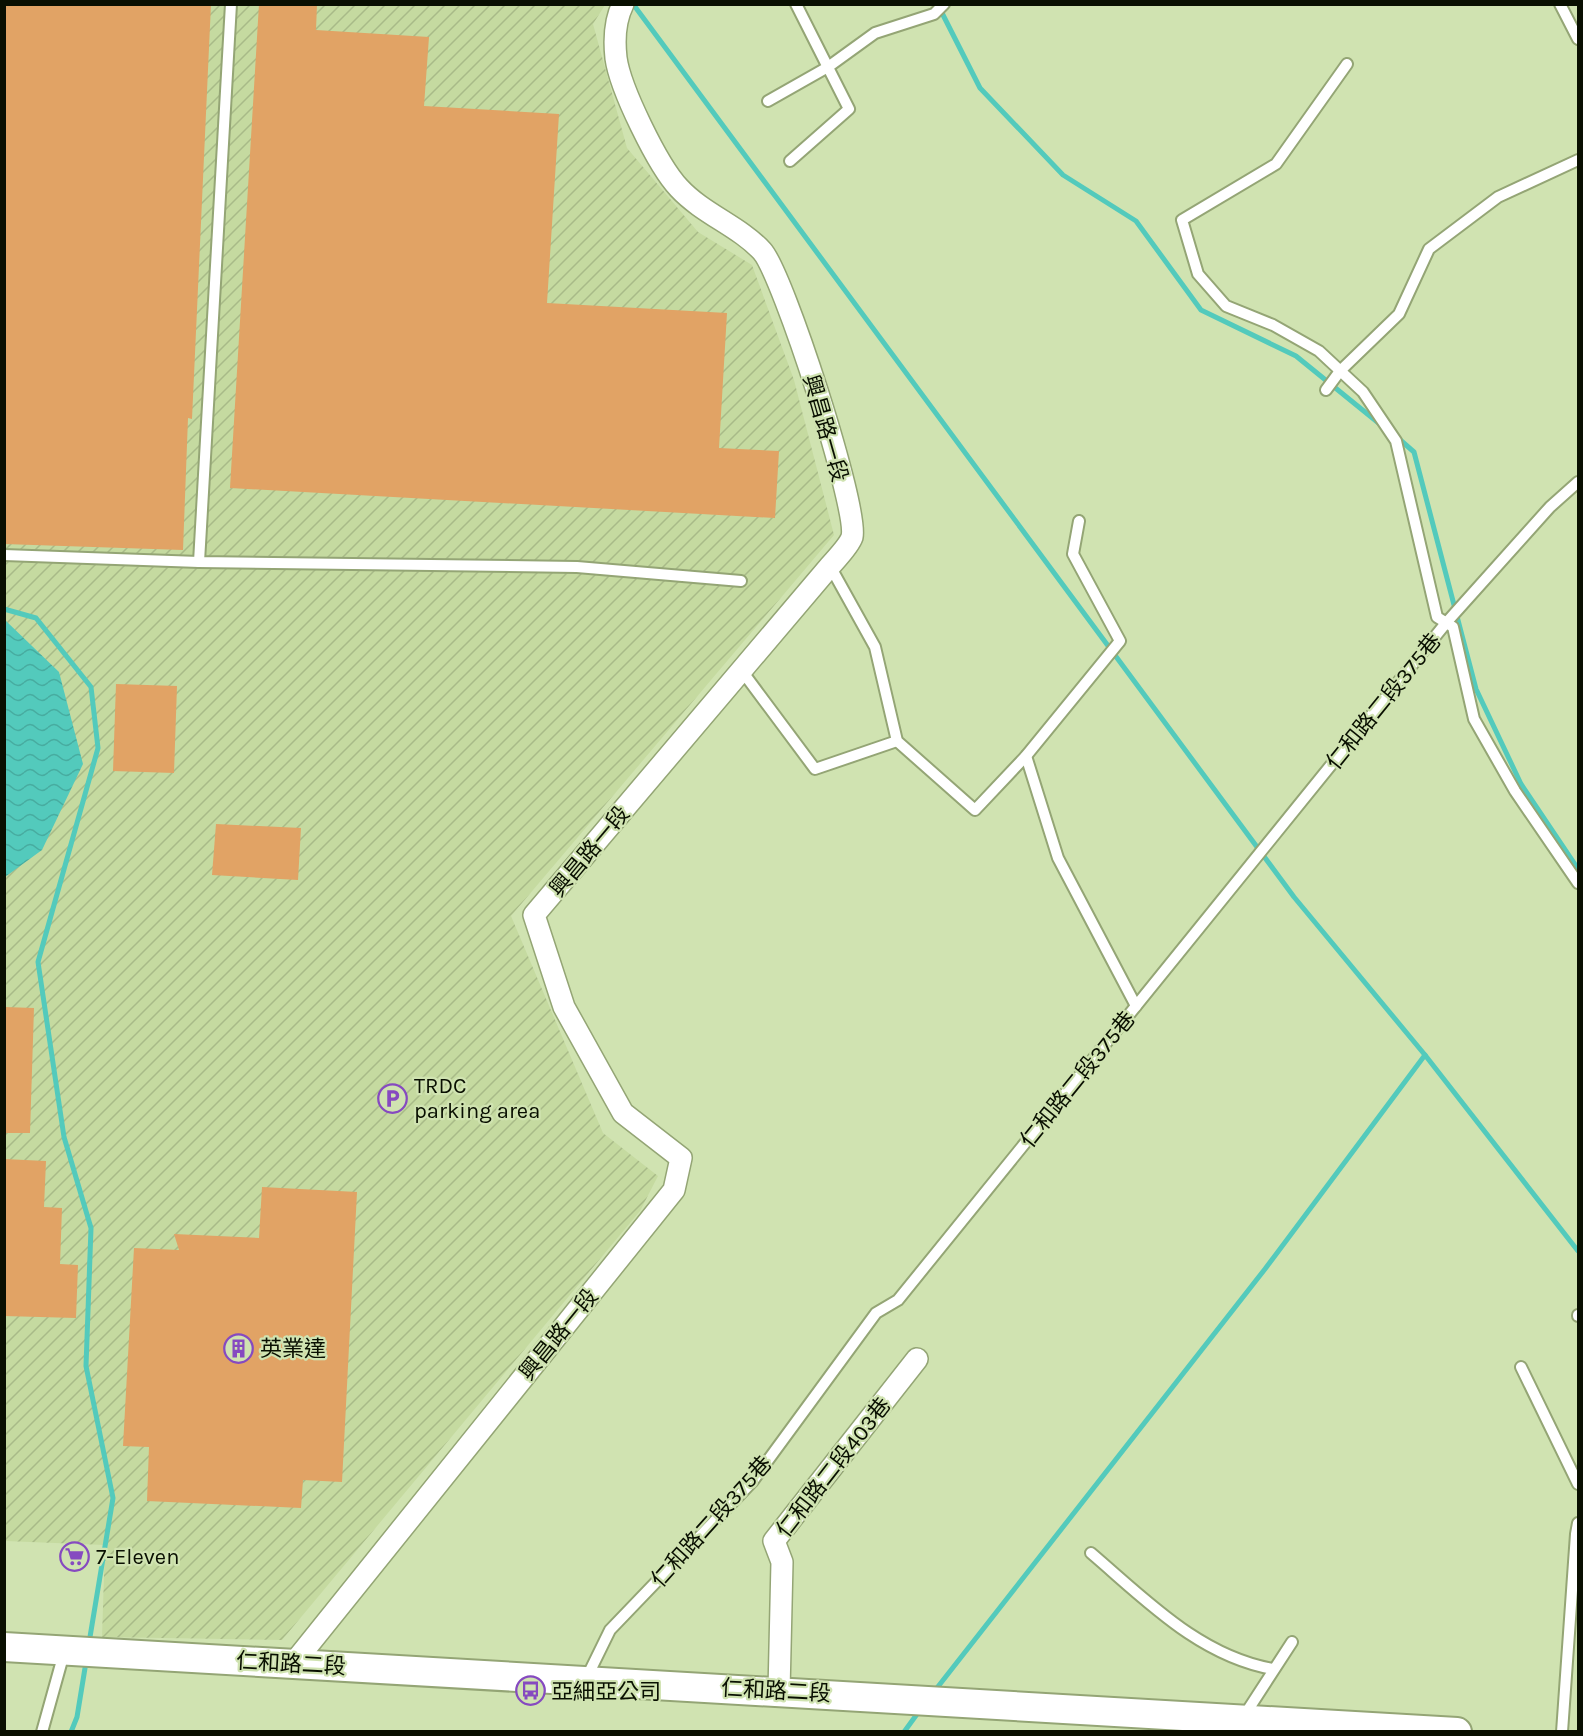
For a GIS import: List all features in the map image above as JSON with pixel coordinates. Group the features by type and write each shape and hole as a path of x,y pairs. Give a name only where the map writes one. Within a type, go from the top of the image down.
{"main road":[{"name":"仁和路二段","path":"4,1647 928,1699 1227,1722 1457,1731"}],"street":[{"name":"興昌路一段","path":"293,1664 674,1190 681,1158 622,1113 564,1007 534,915 852,538 851,516 834,444 783,290 764,252 679,189 660,164 638,117 616,59 615,30 623,4"},
{"name":"仁和路二段403巷","path":"779,1690 782,1562 774,1541 917,1359"}],"lane":[{"path":"200,562 231,4"},
{"path":"790,161 849,109 796,4"},
{"path":"768,101 828,67 875,33 934,14 944,4"},
{"path":"1560,4 1578,39"},
{"path":"1347,64 1276,164 1182,220 1198,274 1226,306 1273,325 1319,351 1337,374 1363,392 1396,441 1437,617 1448,620 1453,627 1474,720 1515,791 1578,883"},
{"path":"1326,390 1337,374 1399,314 1429,249 1498,196 1578,160"},
{"name":"仁和路二段375巷","path":"586,1679 610,1630 752,1482 876,1313 898,1300 1448,620 1550,507 1578,482"},
{"path":"830,566 875,647 897,741 975,810 1026,756 1120,641 1073,554 1079,521"},
{"path":"4,555 200,562 577,567 741,581"},
{"path":"742,671 815,769 897,741"},
{"path":"1026,756 1058,858 1136,1006"},
{"path":"1521,1367 1578,1484"},
{"path":"1562,1731 1575,1534 1578,1523"},
{"path":"1090,1553 1169,1620 1217,1653 1252,1666 1273,1670"},
{"path":"1227,1722 1273,1670 1292,1642"},
{"path":"42,1731 80,1652"}],"shaded area":[{"path":"5,5 605,5 593,24 627,148 698,232 752,265 794,380 834,535 511,916 603,1133 658,1176 640,1211 282,1640 102,1637 105,1545 5,1541"}],"water":[{"path":"5,620 59,672 83,764 42,850 5,877"}],"building":[{"path":"4,4 211,4 192,419 188,418 183,550 4,544"},
{"path":"259,4 317,4 316,30 429,37 424,106 559,114 547,303 727,313 719,448 779,451 775,518 230,488"},
{"path":"116,684 177,686 174,773 113,771"},
{"path":"216,824 301,828 298,880 212,875"},
{"path":"4,1007 34,1008 30,1133 4,1133"},
{"path":"4,1159 46,1161 44,1207 62,1208 60,1264 78,1265 76,1318 4,1316"},
{"name":"英業達","path":"262,1187 357,1192 342,1482 303,1480 301,1508 147,1501 149,1447 123,1446 134,1248 179,1250 174,1234 259,1238"}],"waterway":[{"path":"633,4 1294,897 1425,1055 1578,1251"},
{"path":"940,9 980,88 1063,175 1136,221 1201,310 1296,356 1381,425"},
{"path":"1398,438 1414,452 1476,689 1521,784 1578,869"},
{"path":"4,609 36,618 91,687 98,748 38,962 64,1137 91,1228 86,1366 113,1498 89,1643"},
{"path":"933,1693 1265,1269 1425,1055"},
{"path":"71,1732 77,1717 86,1662"},
{"path":"904,1732 920,1710"}],"place":[{"name":"TRDC parking area","path":"393,1098"},
{"name":"英業達","path":"239,1348"},
{"name":"7-Eleven","path":"75,1556"},
{"name":"亞細亞公司","path":"530,1691"}]}
